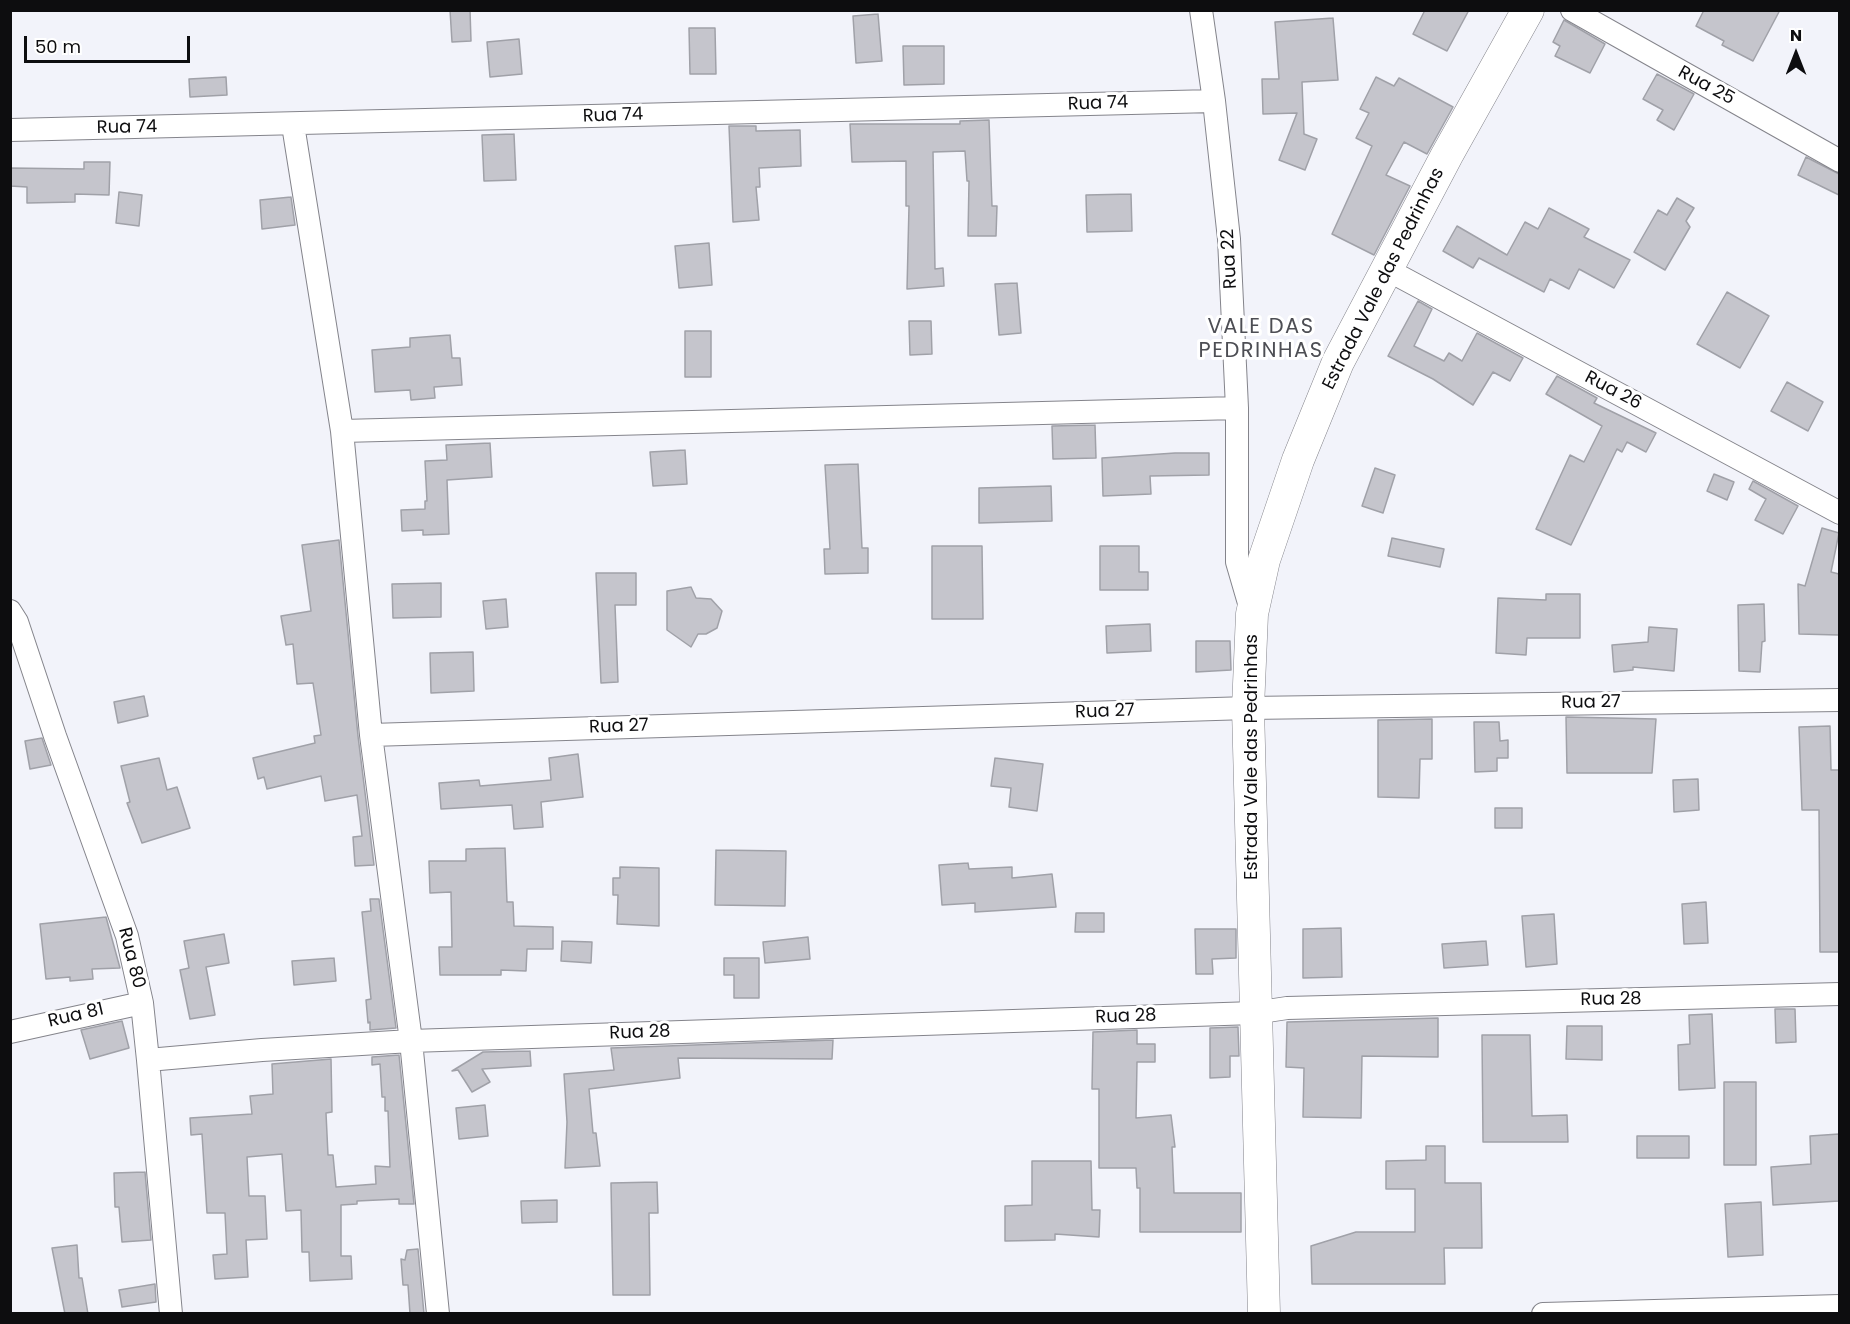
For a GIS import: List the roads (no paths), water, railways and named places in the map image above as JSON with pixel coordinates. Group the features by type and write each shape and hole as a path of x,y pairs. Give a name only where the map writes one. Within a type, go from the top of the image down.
{"main road":[{"name":"Estrada Vale das Pedrinhas","path":"1264,1314 1254,1013 1248,708 1252,614 1264,560 1298,460 1338,363 1386,269 1528,10"}],"street":[{"name":"Rua 22","path":"1201,10 1230,239 1237,408 1237,562 1252,614"},
{"name":"Rua 25","path":"1572,10 1839,161"},
{"name":"Rua 74","path":"10,130 293,125 1214,100"},
{"path":"293,125 342,431 371,735 411,1041 438,1314"},
{"name":"Rua 26","path":"1386,269 1839,513"},
{"path":"342,431 1237,408"},
{"name":"Rua 80","path":"10,612 17,622 123,925 142,1003 171,1314"},
{"name":"Rua 27","path":"371,735 1248,708 1839,700"},
{"name":"Rua 28","path":"411,1041 1254,1013 1287,1008 1839,994"},
{"name":"Rua 81","path":"10,1032 142,1003"},
{"path":"148,1060 411,1041"},
{"path":"1543,1314 1839,1306"}],"district":[{"name":"VALE DAS PEDRINHAS","path":"1261,340"}]}
